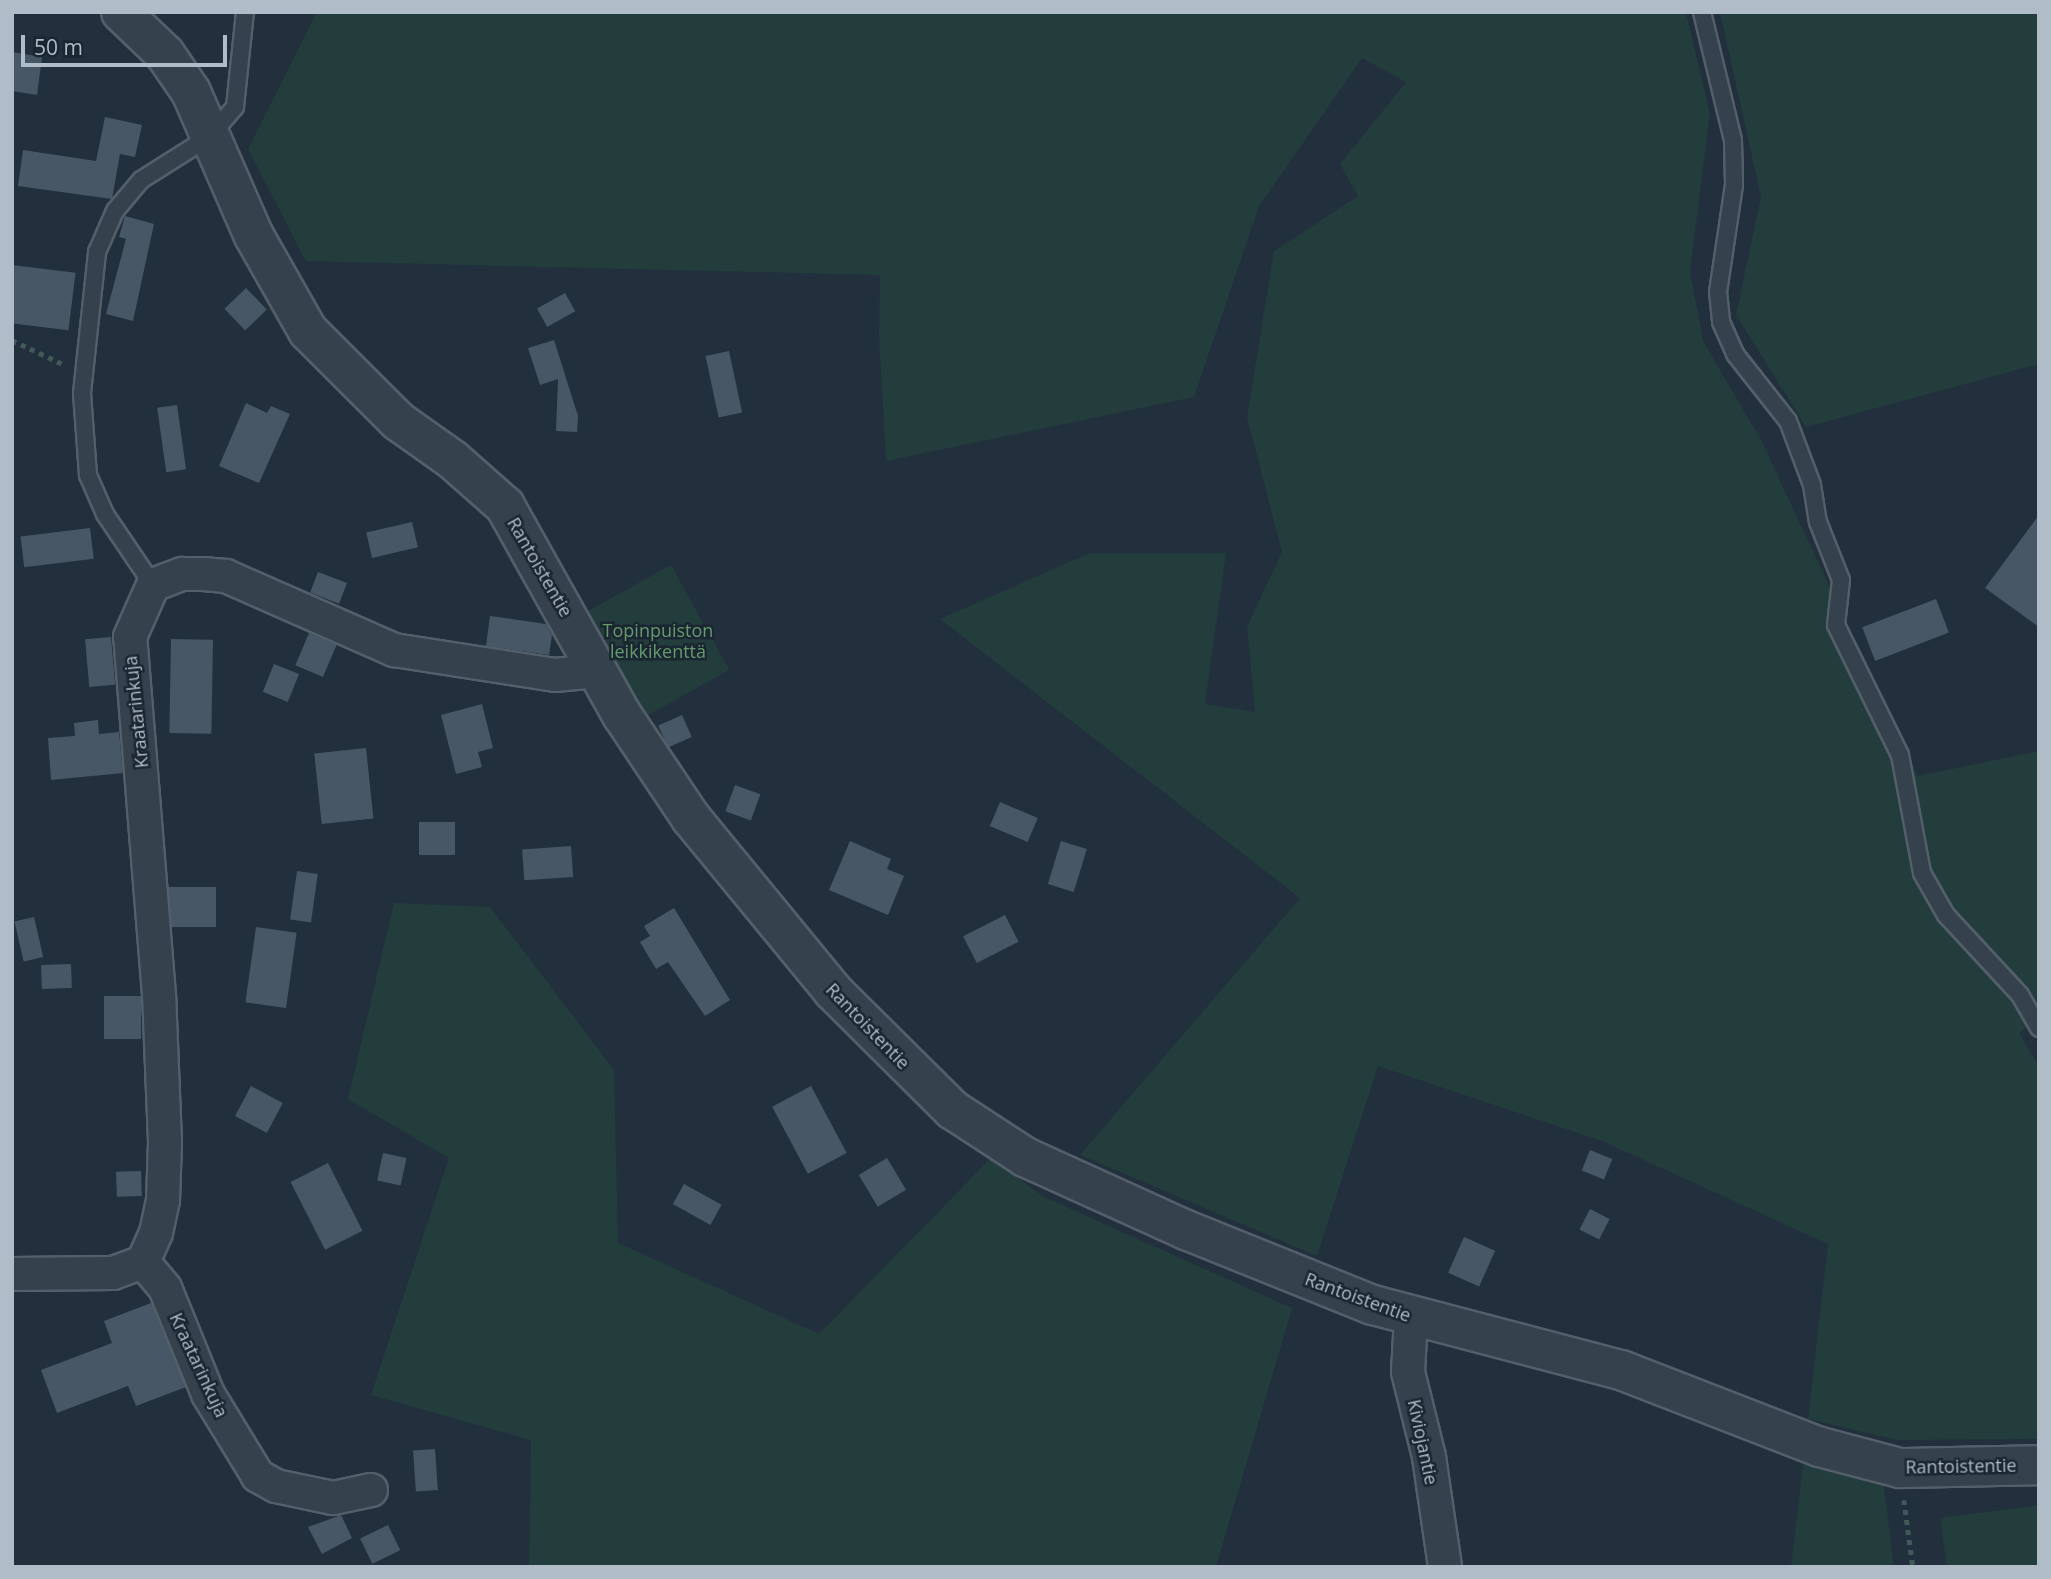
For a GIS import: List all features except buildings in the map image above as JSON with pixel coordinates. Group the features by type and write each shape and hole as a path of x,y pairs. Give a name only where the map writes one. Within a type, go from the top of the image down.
{"street":[{"name":"Rantoistentie","path":"121,12 149,36 178,72 254,236 308,331 398,421 505,506 622,715 691,818 786,937 884,1046 953,1110 1025,1157 1173,1224 1411,1317 1621,1370 1820,1447 1900,1468 2039,1465"},
{"path":"153,585 182,574 226,576 394,650 555,675 598,670"},
{"name":"Kraatarinkuja","path":"153,585 130,637 159,995 165,1142 163,1200 156,1233 143,1262 164,1289 208,1394 258,1476 276,1486 333,1499 371,1490"},
{"path":"12,1274 113,1272 143,1262"},
{"name":"Kiviojantie","path":"1411,1317 1408,1372 1429,1457 1445,1567"}],"lane":[{"path":"153,585 105,514 88,475 84,373 97,252 115,211 141,180 209,137 235,107 245,12"},
{"path":"1702,12 1733,140 1734,185 1718,292 1721,322 1735,354 1788,421 1812,485 1818,522 1840,580 1836,625 1900,755 1922,873 1946,915 2020,995 2039,1028"}],"path":[{"path":"12,340 84,373"},
{"path":"1900,1468 1913,1567"}],"green space":[{"path":"317,12 1686,12 1710,114 1690,271 1703,341 1761,440 1918,776 2039,751 2039,1015 2019,1033 2039,1066 2039,1439 1897,1440 1808,1419 1828,1244 1602,1141 1378,1066 1317,1256 1080,1155 1300,898 940,619 1090,553 1226,553 1205,704 1255,712 1247,627 1282,552 1247,417 1274,251 1358,196 1340,164 1406,82 1362,58 1259,206 1194,397 886,461 879,338 880,275 306,261 248,149"},
{"path":"1720,12 2039,12 2039,364 1806,427 1736,315 1761,197"},
{"name":"Topinpuiston leikkikenttä","path":"671,565 729,670 644,717 586,612"},
{"path":"394,903 490,907 614,1070 618,1243 819,1334 991,1158 1044,1197 1292,1308 1216,1567 529,1567 531,1440 371,1395 449,1158 348,1099"},
{"path":"1803,1464 1884,1485 1894,1567 1791,1567"},
{"path":"2039,1505 2039,1567 1947,1567 1940,1518"}]}
